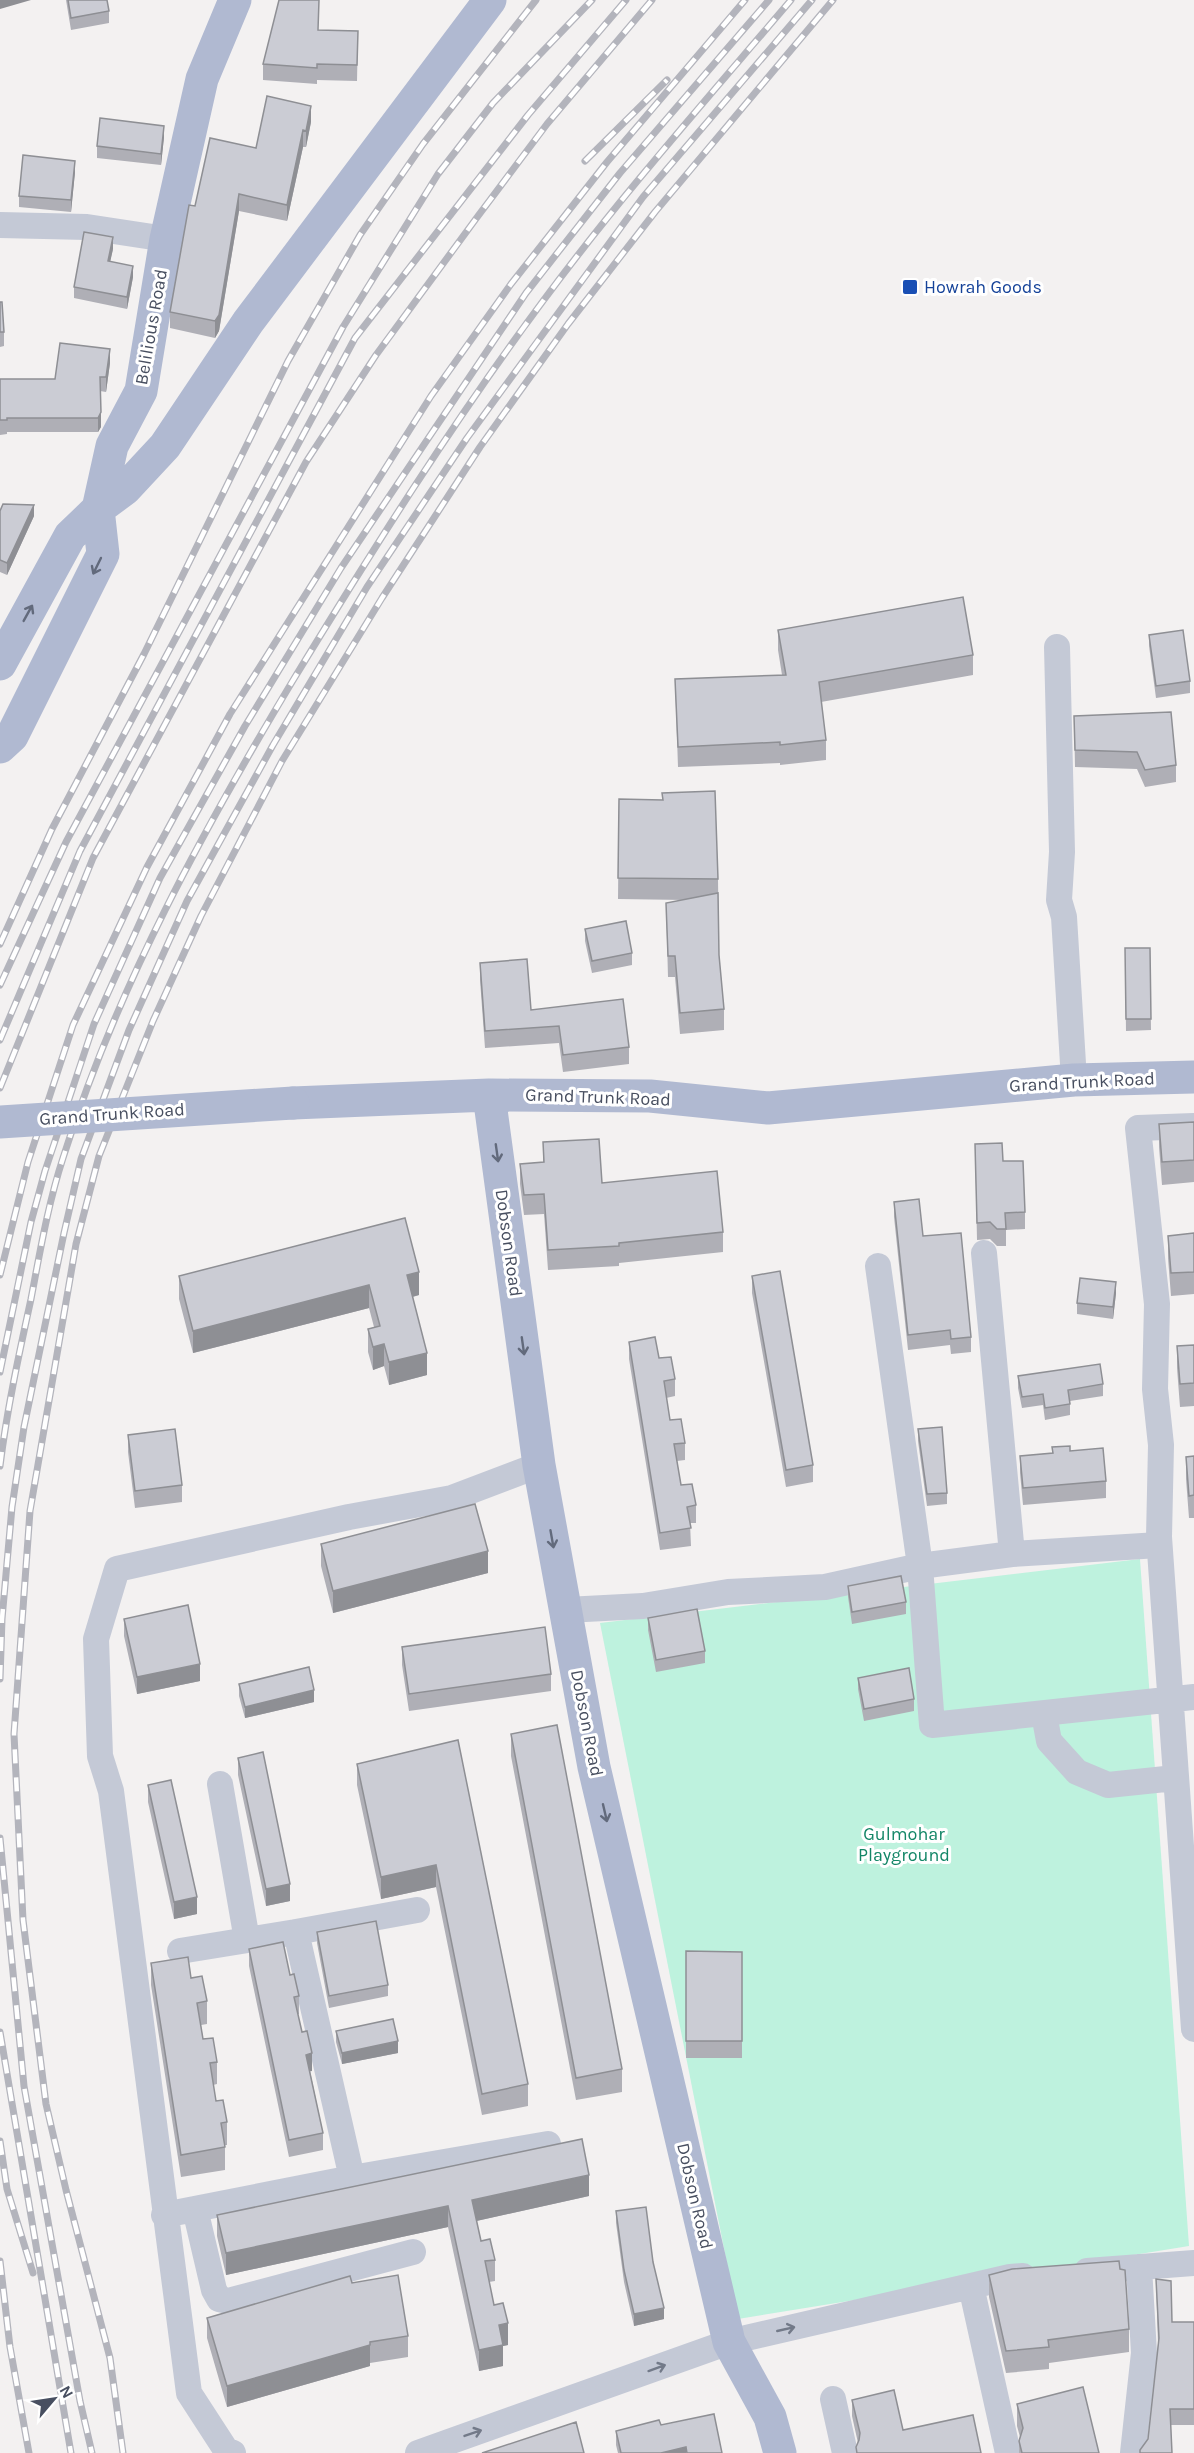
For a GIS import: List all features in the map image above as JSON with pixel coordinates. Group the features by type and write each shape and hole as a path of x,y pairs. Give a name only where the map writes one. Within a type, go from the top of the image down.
{"main road":[{"name":"Belilious Road","path":"98,509 112,446 141,391 166,239 202,79 235,0"},
{"path":"0,664 70,536 98,509 125,489 165,446 248,322 490,0"},
{"path":"0,747 12,736 103,554 98,509"},
{"name":"Grand Trunk Road","path":"0,1122 293,1103 489,1095 650,1096 768,1108 1074,1080 1194,1077"},
{"name":"Dobson Road","path":"489,1095 539,1465 594,1767 729,2342 770,2417 780,2453"}],"street":[{"path":"0,225 87,227 166,239"},
{"path":"1057,647 1062,852 1059,900 1064,917 1074,1080"},
{"path":"1194,1126 1138,1128 1157,1304 1155,1389 1161,1445 1159,1545 1183,1699 1175,1778 1194,2029"},
{"path":"984,1253 1012,1554"},
{"path":"878,1266 920,1566 932,1725 1183,1699"},
{"path":"233,2453 226,2450 189,2393 164,2215 165,2206 111,1791 100,1756 96,1640 117,1569 349,1517 452,1498 539,1465"},
{"path":"566,1610 643,1606 728,1592 825,1587 920,1566 1012,1554 1159,1545"},
{"path":"1044,1714 1049,1741 1077,1772 1108,1785 1175,1778"},
{"path":"220,1784 247,1940"},
{"path":"180,1951 417,1910"},
{"path":"296,1932 352,2178"},
{"path":"164,2215 352,2178 548,2144"},
{"path":"195,2209 214,2290 219,2299 228,2301 413,2252"},
{"path":"418,2453 729,2342 1010,2277 1194,2263"},
{"path":"1133,2453 1144,2353 1139,2267"},
{"path":"971,2286 1008,2453"},
{"path":"833,2399 845,2453"}],"green space":[{"name":"Gulmohar Playground","path":"1140,1559 1189,2246 738,2319 600,1623"}],"building":[{"path":"68,0 107,0 109,11 71,18"},
{"path":"279,0 319,0 318,30 358,31 357,65 317,64 317,68 263,64"},
{"path":"267,96 311,106 306,131 303,130 287,205 239,194 219,315 215,321 170,312 189,205 195,206 210,138 256,148"},
{"path":"100,118 164,126 161,154 97,146"},
{"path":"23,155 75,161 71,200 19,196"},
{"path":"84,232 113,237 108,261 133,266 127,297 74,287"},
{"path":"0,302 2,302 4,332 0,332"},
{"path":"60,343 110,349 106,377 100,377 101,412 98,418 7,418 7,420 0,420 0,379 55,379"},
{"path":"3,504 34,505 7,563 0,560 0,511"},
{"path":"963,597 973,655 819,682 826,740 780,745 780,742 678,747 675,679 786,675 778,630"},
{"path":"1183,630 1190,681 1156,686 1149,635"},
{"path":"1171,712 1176,765 1145,770 1137,752 1075,750 1074,716"},
{"path":"715,791 718,879 618,878 619,799 663,800 662,793"},
{"path":"718,893 719,955 724,1009 680,1013 675,956 668,956 666,903"},
{"path":"626,921 632,953 592,961 585,929"},
{"path":"1125,948 1150,948 1151,1019 1126,1019"},
{"path":"527,959 531,1010 623,999 629,1047 563,1055 559,1026 485,1031 480,963"},
{"path":"1194,1122 1194,1160 1162,1162 1159,1124"},
{"path":"599,1139 602,1183 717,1171 723,1232 619,1243 619,1246 548,1250 544,1194 524,1195 520,1164 544,1162 543,1142"},
{"path":"1002,1143 1003,1161 1023,1161 1025,1212 1005,1213 1006,1229 997,1229 990,1222 977,1223 975,1144"},
{"path":"919,1199 923,1236 961,1233 971,1337 951,1339 950,1330 908,1335 894,1202"},
{"path":"405,1218 419,1272 407,1275 427,1353 389,1362 384,1344 373,1347 368,1329 380,1326 369,1285 193,1331 179,1276"},
{"path":"1194,1233 1194,1272 1171,1273 1168,1236"},
{"path":"780,1271 813,1465 786,1470 752,1276"},
{"path":"1080,1278 1116,1282 1113,1307 1077,1303"},
{"path":"655,1337 659,1358 671,1357 675,1379 664,1381 670,1420 681,1419 685,1443 674,1444 681,1485 692,1484 696,1505 687,1507 691,1528 660,1533 629,1342"},
{"path":"1194,1345 1194,1383 1180,1384 1177,1346"},
{"path":"1100,1364 1103,1384 1068,1390 1070,1404 1045,1408 1043,1394 1022,1397 1018,1376"},
{"path":"942,1427 947,1493 927,1494 918,1429"},
{"path":"175,1429 182,1485 135,1491 128,1435"},
{"path":"1070,1446 1070,1451 1103,1448 1106,1481 1023,1488 1020,1456 1053,1453 1052,1447"},
{"path":"1194,1456 1194,1495 1189,1496 1186,1457"},
{"path":"475,1504 488,1551 333,1591 321,1544"},
{"path":"901,1576 906,1602 852,1612 848,1586"},
{"path":"188,1605 200,1664 137,1677 124,1619"},
{"path":"697,1609 705,1651 656,1660 648,1618"},
{"path":"545,1627 551,1674 409,1694 402,1647"},
{"path":"309,1667 314,1690 245,1707 239,1684"},
{"path":"909,1668 914,1699 864,1709 858,1678"},
{"path":"557,1725 622,2069 576,2078 511,1734"},
{"path":"458,1740 528,2084 482,2094 436,1865 381,1877 357,1764"},
{"path":"263,1752 290,1884 266,1889 238,1758"},
{"path":"171,1780 197,1897 174,1902 148,1785"},
{"path":"376,1921 388,1985 329,1996 317,1932"},
{"path":"283,1942 290,1975 294,1974 299,1996 294,1997 302,2032 307,2031 312,2053 306,2055 323,2133 289,2140 249,1949"},
{"path":"686,1951 742,1952 742,2041 686,2041"},
{"path":"188,1957 191,1978 202,1976 207,2001 197,2003 203,2039 213,2038 217,2062 210,2063 216,2101 223,2100 227,2122 221,2123 225,2147 181,2155 151,1963"},
{"path":"393,2019 398,2041 342,2053 336,2031"},
{"path":"582,2139 589,2175 472,2200 481,2241 490,2239 495,2260 485,2261 494,2305 503,2303 508,2323 499,2325 503,2345 479,2350 448,2206 226,2253 217,2215"},
{"path":"646,2207 653,2262 664,2308 634,2314 624,2270 616,2211"},
{"path":"1119,2261 1120,2269 1125,2270 1129,2329 1048,2340 1049,2347 1006,2351 989,2275 1012,2269"},
{"path":"398,2275 408,2336 370,2342 370,2345 227,2386 207,2318 350,2276 352,2283"},
{"path":"1156,2279 1171,2281 1172,2322 1194,2322 1194,2409 1170,2409 1172,2453 1140,2453 1148,2439 1159,2338"},
{"path":"1083,2387 1099,2453 1022,2453 1019,2441 1023,2428 1017,2404"},
{"path":"894,2390 903,2430 973,2415 981,2453 857,2453 856,2447 860,2433 852,2400"},
{"path":"714,2414 722,2453 687,2453 686,2447 661,2453 621,2453 616,2431 659,2420 661,2425"},
{"path":"576,2422 584,2453 482,2453"}],"railway":[{"path":"0,944 52,829 144,654 288,361 360,235 423,144 536,0"},
{"path":"0,985 66,842 343,327 438,174 493,103 592,0"},
{"path":"0,1040 80,851 355,338 528,115 626,0"},
{"path":"0,1088 93,858 306,462 376,355 478,216 547,124 652,0"},
{"path":"0,1275 28,1162 73,1025 147,867 230,714 431,396 511,284 607,162 745,0"},
{"path":"0,1372 31,1222 45,1171 94,1024 160,878 245,726 341,568 526,293 620,173 769,0"},
{"path":"0,1466 6,1424 45,1228 63,1158 109,1032 195,851 324,629 414,486 477,393 602,224 791,0"},
{"path":"0,1679 2,1619 12,1507 24,1427 81,1159 129,1030 187,901 273,745 367,587 467,438 643,197 812,0"},
{"path":"123,2453 110,2358 46,2104 23,1920 14,1734 30,1511 76,1244 99,1156 153,1021 201,916 282,761 382,598 480,447 568,324 655,212 833,0"},
{"path":"585,161 667,80"},
{"path":"0,1838 24,2086 80,2401 92,2453"},
{"path":"0,2032 71,2453"},
{"path":"0,2141 7,2189 33,2273"},
{"path":"0,2261 10,2347 29,2453"}],"place":[{"name":"Howrah Goods","path":"910,287"}]}
